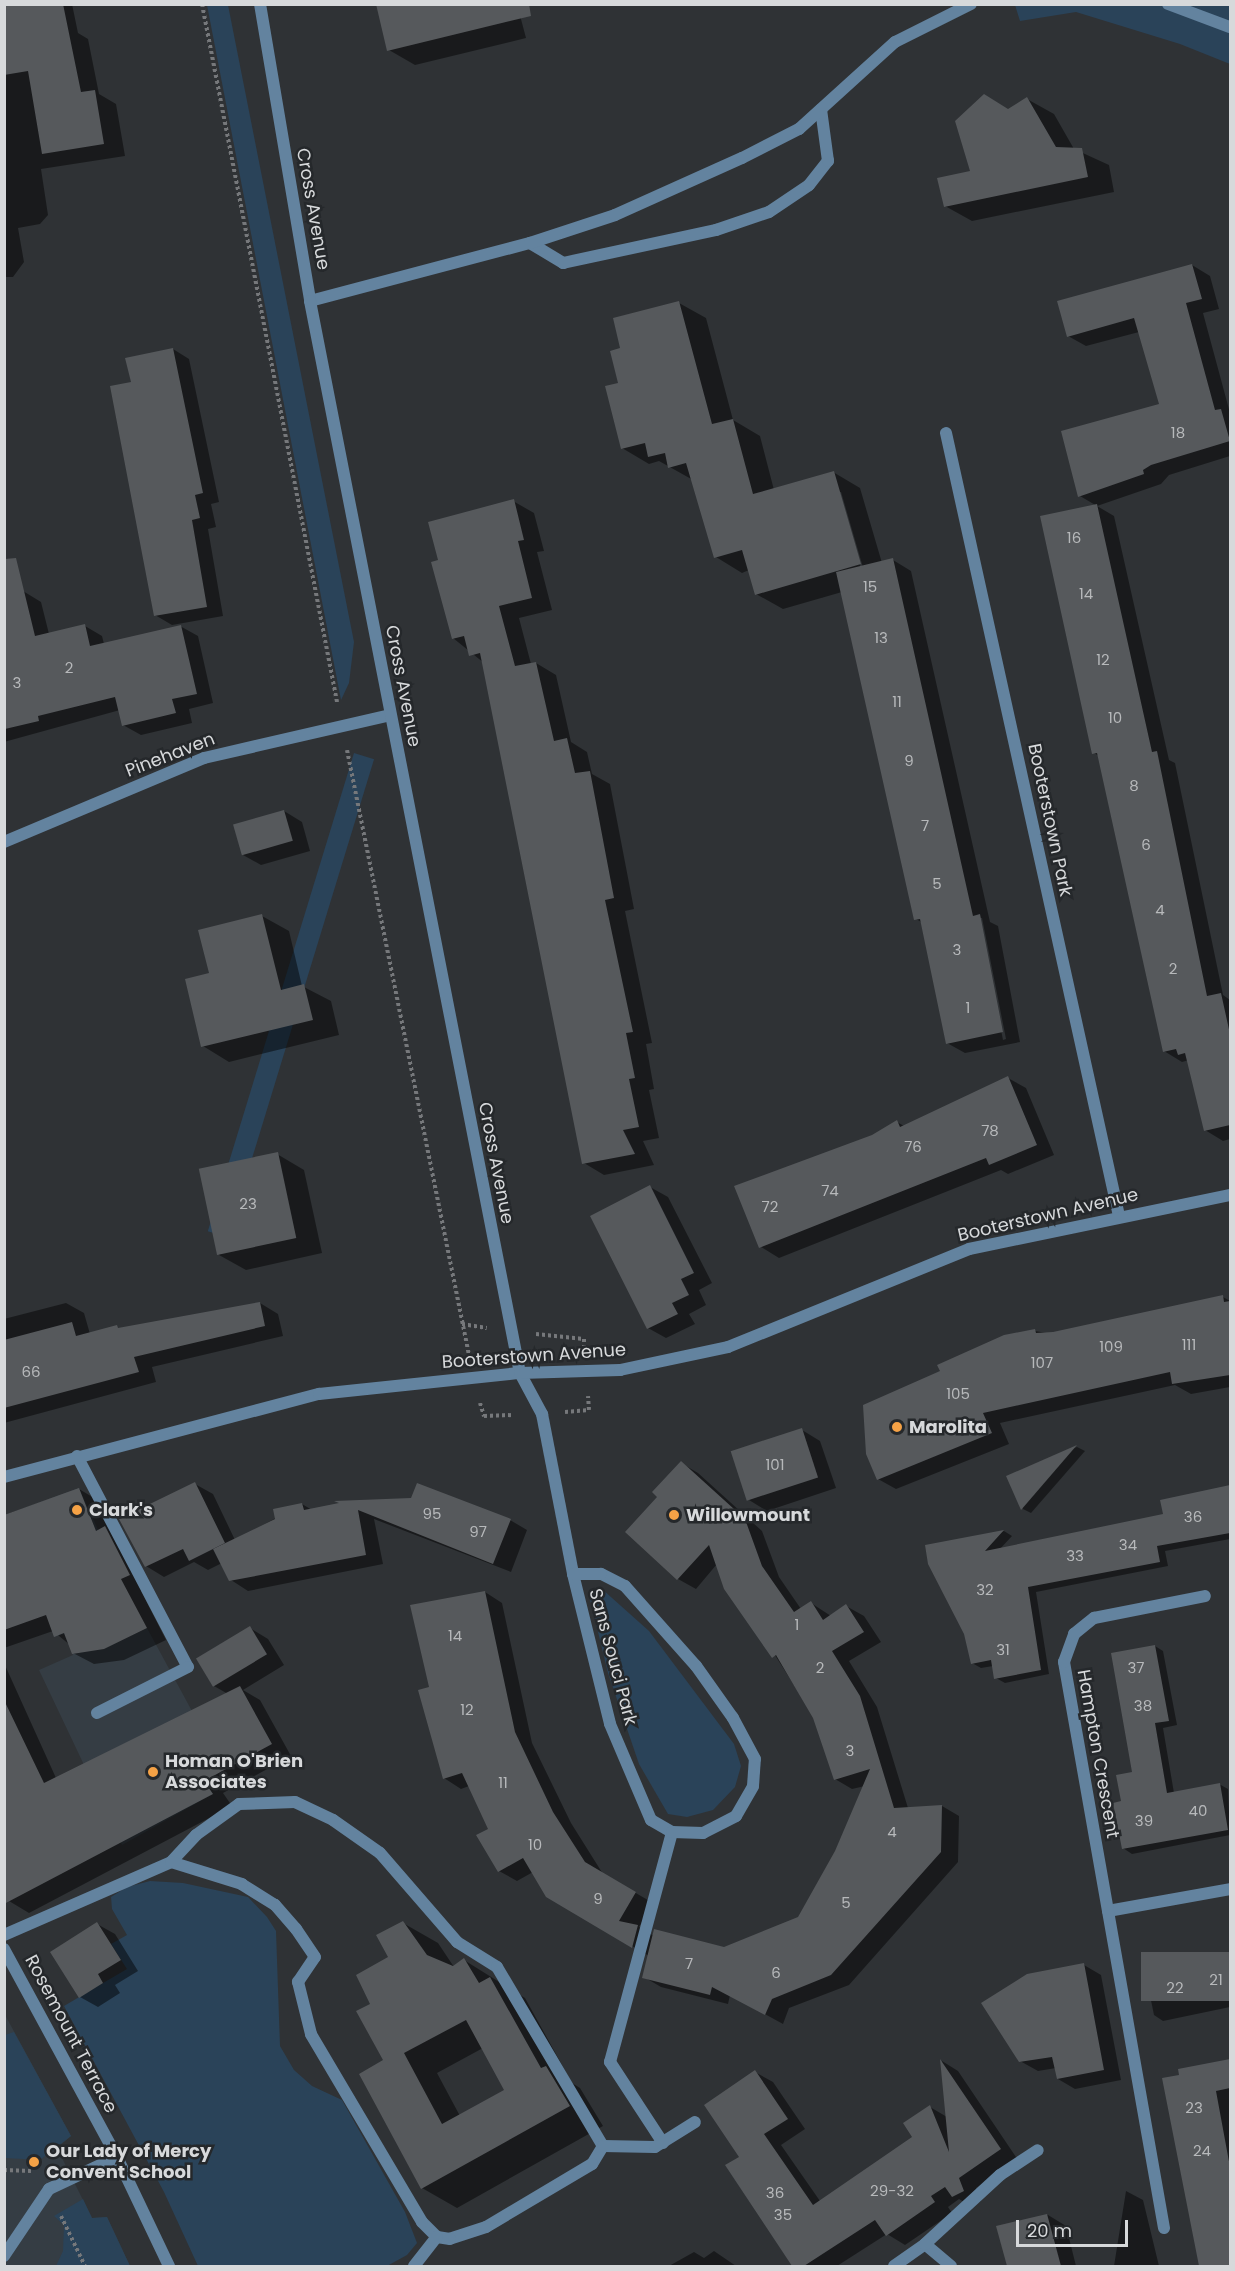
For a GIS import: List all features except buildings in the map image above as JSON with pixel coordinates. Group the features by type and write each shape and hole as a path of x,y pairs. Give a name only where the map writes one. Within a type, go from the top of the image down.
{"street":[{"name":"Cross Avenue","path":"260,4 310,301 520,1373"},
{"path":"310,301 530,243 615,214 742,158 799,129 895,42 971,4"},
{"path":"1168,4 1230,27"},
{"path":"530,243 563,263 716,230 769,212 809,185 828,161 821,109"},
{"name":"Booterstown Park","path":"946,433 1119,1216"},
{"name":"Pinehaven","path":"4,842 204,758 390,715"},
{"name":"Booterstown Avenue","path":"4,1477 320,1394 520,1373 620,1370 728,1347 969,1249 1119,1216 1230,1196"},
{"name":"Sans Souci Park","path":"520,1373 542,1414 573,1574 610,1724 651,1820 672,1832 703,1833 736,1816 753,1786 754,1759 733,1718 696,1666 625,1586 601,1574 573,1574"},
{"path":"77,1456 188,1666 97,1713"},
{"name":"Hampton Crescent","path":"1164,2228 1064,1662 1074,1635 1094,1618 1205,1596"},
{"path":"4,1935 171,1862 196,1835 239,1803 295,1802 333,1820 380,1853 457,1942 497,1967 603,2146"},
{"path":"663,2143 610,2062 672,1832"},
{"path":"171,1862 242,1884 275,1905 296,1929 315,1957 298,1982 311,2034 422,2222 437,2237 450,2239 486,2227 592,2164 603,2146"},
{"path":"1108,1911 1230,1889"},
{"name":"Rosemount Terrace","path":"4,1949 117,2157 169,2266"},
{"path":"603,2146 655,2147 695,2122"},
{"path":"894,2266 925,2244 1000,2175 1038,2150"},
{"path":"4,2256 49,2189 117,2157"},
{"path":"414,2266 437,2237"},
{"path":"925,2244 951,2266"}],"path":[{"path":"202,4 342,725 462,1324"}],"shaded area":[{"path":"207,5 228,5 354,642 349,683 341,700"},
{"path":"1015,5 1230,5 1230,64 1180,44 1076,12 1020,21"},
{"path":"354,753 374,759 228,1237 208,1231"},
{"path":"79,1488 107,1549 103,1649 147,1628 199,1724 221,1713 246,1758 204,1780 213,1794 122,1845 39,1670 73,1655 64,1634 54,1637 16,1511"},
{"path":"602,1589 649,1631 734,1744 741,1766 735,1787 713,1810 687,1817 668,1814 639,1764 608,1673 589,1595"},
{"path":"150,1881 183,1883 248,1897 267,1917 276,1931 280,2046 294,2070 312,2086 342,2100 405,2212 417,2243 407,2255 387,2266 198,2266 164,2192 64,2006 127,1969 111,1944 127,1935 112,1909 111,1897 127,1887"},
{"name":"Our Lady of Mercy Convent School","path":"4,2013 71,2136 57,2148 92,2218 107,2217 130,2266 5,2266"},
{"path":"14,2032 71,2136 40,2160 5,2158 5,2035"},
{"path":"83,2199 92,2218 107,2217 130,2266 56,2266 63,2251 64,2225 54,2216"}],"place":[{"name":"Marolita","path":"897,1427"},
{"name":"Clark's","path":"77,1510"},
{"name":"Willowmount","path":"674,1515"},
{"name":"Homan O'Brien Associates","path":"153,1772"},
{"name":"Our Lady of Mercy Convent School","path":"34,2162"}]}
